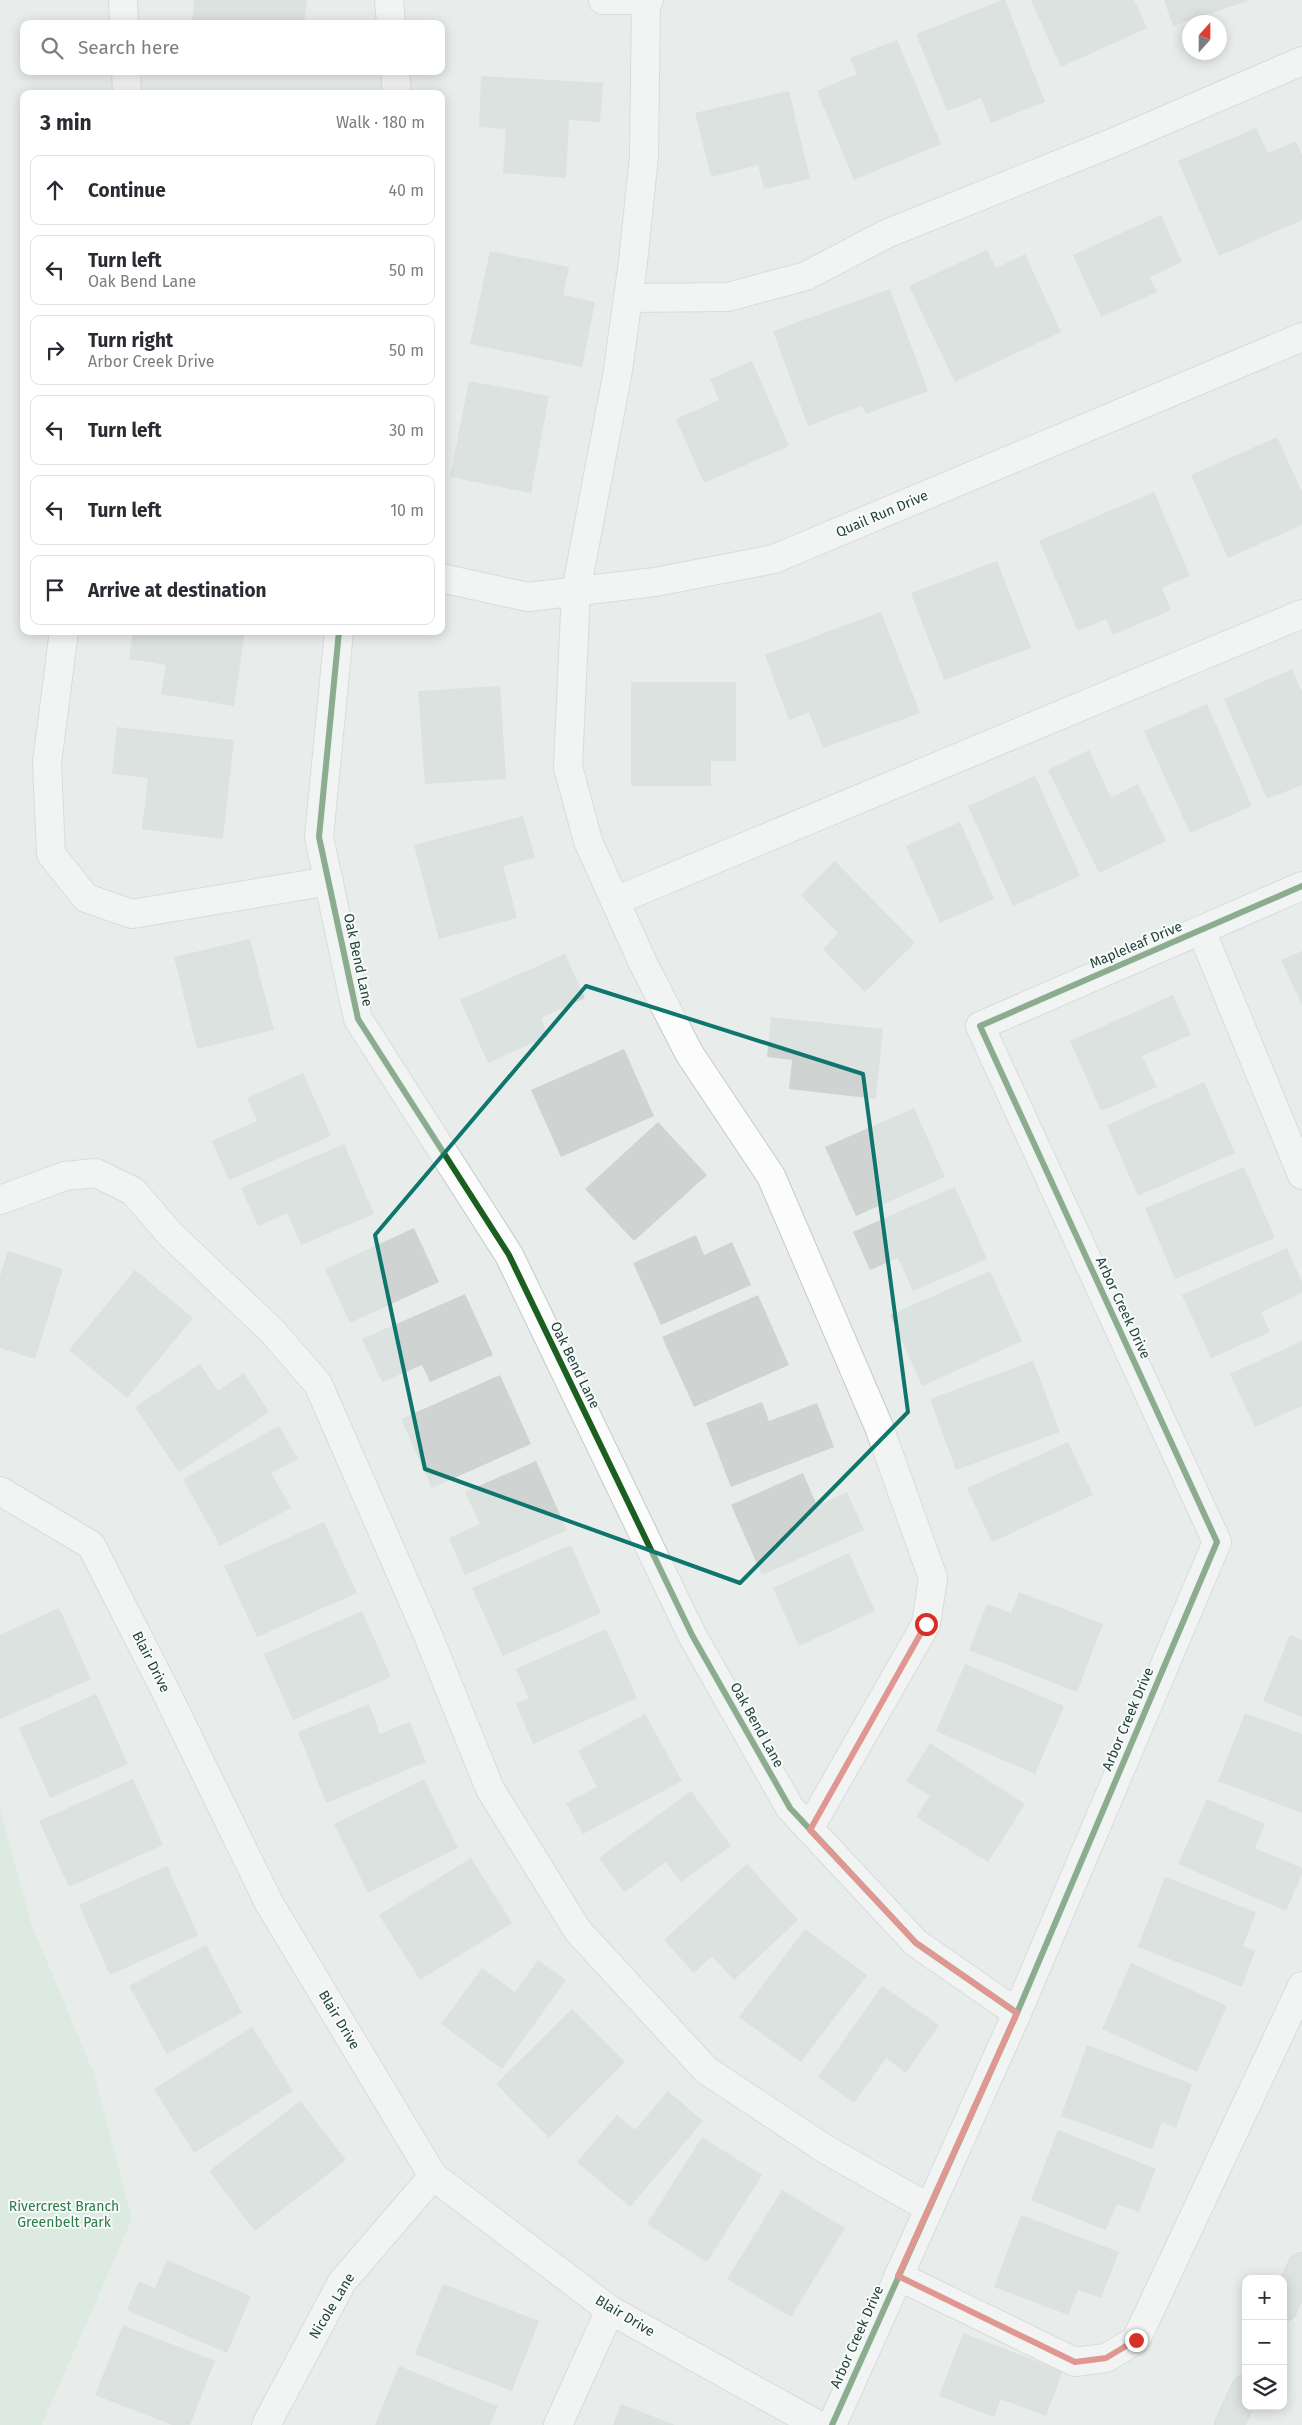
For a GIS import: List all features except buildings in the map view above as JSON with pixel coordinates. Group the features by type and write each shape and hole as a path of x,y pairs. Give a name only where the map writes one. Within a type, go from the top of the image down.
{"main road":[{"path":"1287,2298 1302,2266"},
{"path":"1229,2425 1242,2397"}],"street":[{"path":"124,0 124,20"},
{"path":"390,0 391,20"},
{"path":"603,0 647,0 644,156 628,298 616,376 576,592 568,767 588,841 643,963 689,1053 771,1176 879,1427 933,1578 926,1624 810,1830"},
{"path":"628,298 728,297 806,276 886,234 1112,143 1302,60"},
{"path":"126,75 127,90"},
{"path":"395,75 397,90"},
{"name":"Quail Run Drive","path":"445,579 528,597 655,582 774,559 1302,337"},
{"path":"615,901 1302,614"},
{"path":"63,635 47,763 51,854 86,898 132,914 329,881"},
{"name":"Oak Bend Lane","path":"339,635 319,837 358,1019 509,1256 692,1635 790,1808 916,1943 1017,2013"},
{"name":"Mapleleaf Drive","path":"980,1026 1302,886"},
{"path":"1201,930 1302,1175"},
{"name":"Arbor Creek Drive","path":"832,2425 1017,2013 1218,1542 980,1026"},
{"path":"0,1200 65,1176 96,1173 133,1191 170,1234 273,1332 318,1384 427,1633 490,1788 578,1931 706,2070 825,2149 929,2208"},
{"name":"Blair Drive","path":"0,1491 91,1545 164,1688 269,1903 433,2176 610,2310 818,2425"},
{"path":"898,2276 1075,2362 1106,2358 1136,2340 1302,1986"},
{"name":"Nicole Lane","path":"266,2425 342,2282 433,2176"},
{"path":"558,2425 610,2310"}],"highlighted area":[{"path":"586,986 863,1074 908,1412 740,1583 425,1469 375,1235"}],"green space":[{"name":"Rivercrest Branch Greenbelt Park","path":"0,1809 31,1923 94,2074 132,2219 42,2425 0,2425"}],"cycle path":[{"path":"339,635 319,837 358,1019 509,1255 692,1635 790,1808 916,1943 1017,2013"},
{"path":"832,2425 1017,2013 1217,1542 980,1026 1302,886"}],"route":[{"path":"926,1624 810,1830 916,1943 1017,2013 898,2276 1075,2362 1106,2358 1136,2340"}]}
